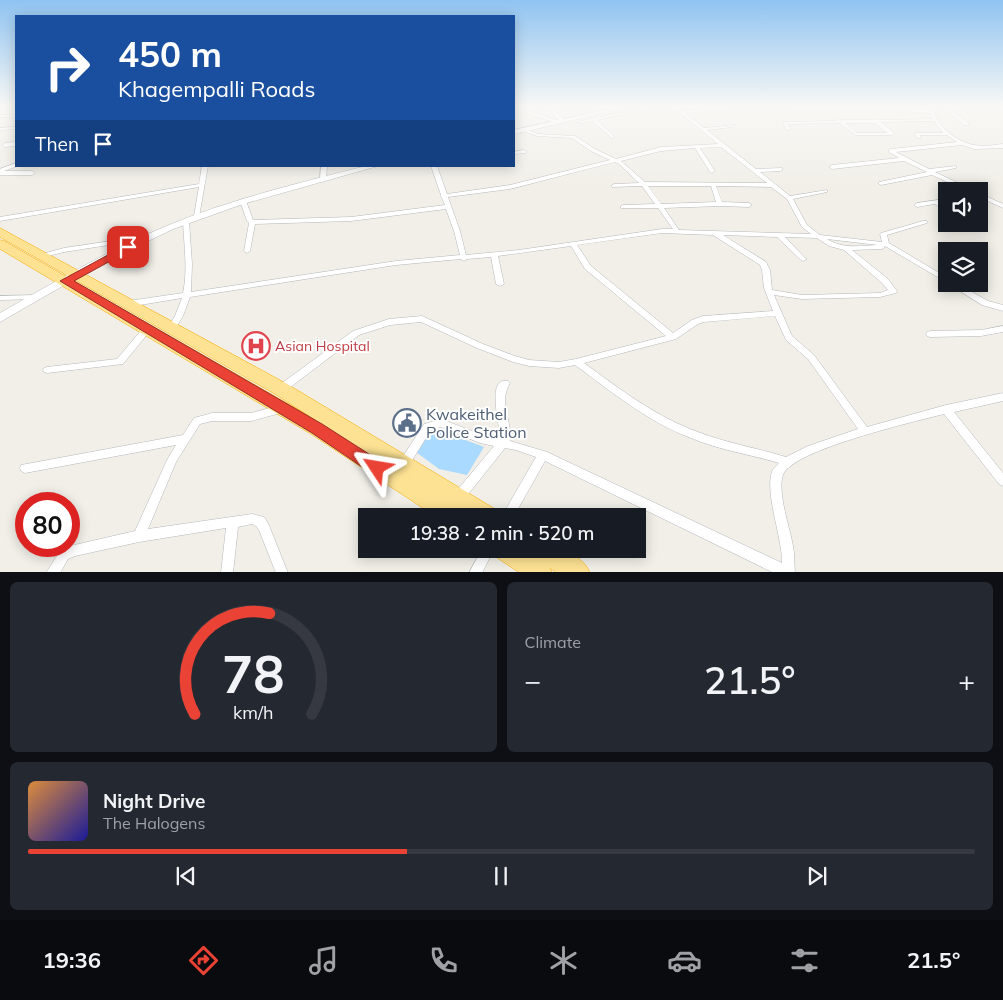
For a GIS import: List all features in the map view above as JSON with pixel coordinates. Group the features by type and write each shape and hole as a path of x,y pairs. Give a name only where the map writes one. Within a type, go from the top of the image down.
{"highway":[{"path":"0,232 44,255 72,277 147,329 282,408 440,508"},
{"path":"0,244 128,304 280,389 475,508"},
{"path":"518,558 541,572"},
{"path":"555,558 578,572"}],"street":[{"path":"532,134 537,136 573,137 593,150 629,168 644,184 677,231"},
{"path":"709,134 760,170 789,198 801,223 816,236 832,246 846,248 886,241"},
{"path":"857,134 892,134"},
{"path":"919,137 917,134 947,134 962,143 974,146 1003,146"},
{"path":"443,196 510,187 661,150 720,142"},
{"path":"952,182 904,159 891,150 962,143"},
{"path":"5,145 15,144"},
{"path":"696,146 712,170"},
{"path":"515,153 524,152"},
{"path":"832,167 904,159"},
{"path":"0,172 15,164"},
{"path":"197,216 205,167"},
{"path":"323,180 324,167"},
{"path":"0,318 146,238 197,216 243,201 371,167"},
{"path":"434,167 457,231 464,258"},
{"path":"881,183 954,167"},
{"path":"760,170 780,169"},
{"path":"0,172 32,173"},
{"path":"614,186 644,184 774,185"},
{"path":"0,219 201,185"},
{"path":"713,185 720,204"},
{"path":"789,198 825,191"},
{"path":"988,199 1003,206"},
{"path":"243,201 252,222 247,250"},
{"path":"917,204 936,202"},
{"path":"623,207 749,205"},
{"path":"252,222 351,218 447,207"},
{"path":"171,329 181,316 189,294 186,221"},
{"path":"886,241 885,234 925,222"},
{"path":"128,304 396,263 494,255 642,232 677,231 778,234 886,241 938,275"},
{"path":"714,232 763,264 766,270 765,282 777,314 791,340 811,357 865,432"},
{"path":"778,234 803,259"},
{"path":"44,255 64,250 146,238"},
{"path":"573,244 588,267 673,337"},
{"path":"769,292 802,297 892,293 892,288 846,248"},
{"path":"494,255 500,284"},
{"path":"967,292 985,302 1003,308"},
{"path":"0,298 37,297"},
{"path":"280,389 356,333 369,327 408,319 428,320 486,349 528,363 559,364 576,362 673,337 695,322 703,319 777,314"},
{"path":"47,370 122,362 147,329"},
{"path":"930,334 981,333 1003,329"},
{"path":"576,362 627,398 678,428 710,441 786,461"},
{"path":"458,498 503,444 506,430 499,394 504,383"},
{"path":"788,569 777,486 779,468 786,461 801,452 946,409 1001,401"},
{"path":"139,536 192,425 204,418 251,417 282,408"},
{"path":"946,409 1003,481"},
{"path":"404,464 428,427 438,423 484,440 527,448 788,569"},
{"path":"25,468 184,439"},
{"path":"513,508 543,455"},
{"path":"52,572 64,555 74,550 139,536 252,519 260,521 282,572"},
{"path":"227,572 233,521"},
{"path":"475,572 483,558"}],"water":[{"path":"436,429 484,447 467,475 439,469 416,452 430,431"}],"place":[{"name":"Asian Hospital","path":"256,346"},
{"name":"Kwakeithel Police Station","path":"407,423"}],"route":[{"path":"128,247 66,281 317,429 377,468"}]}
